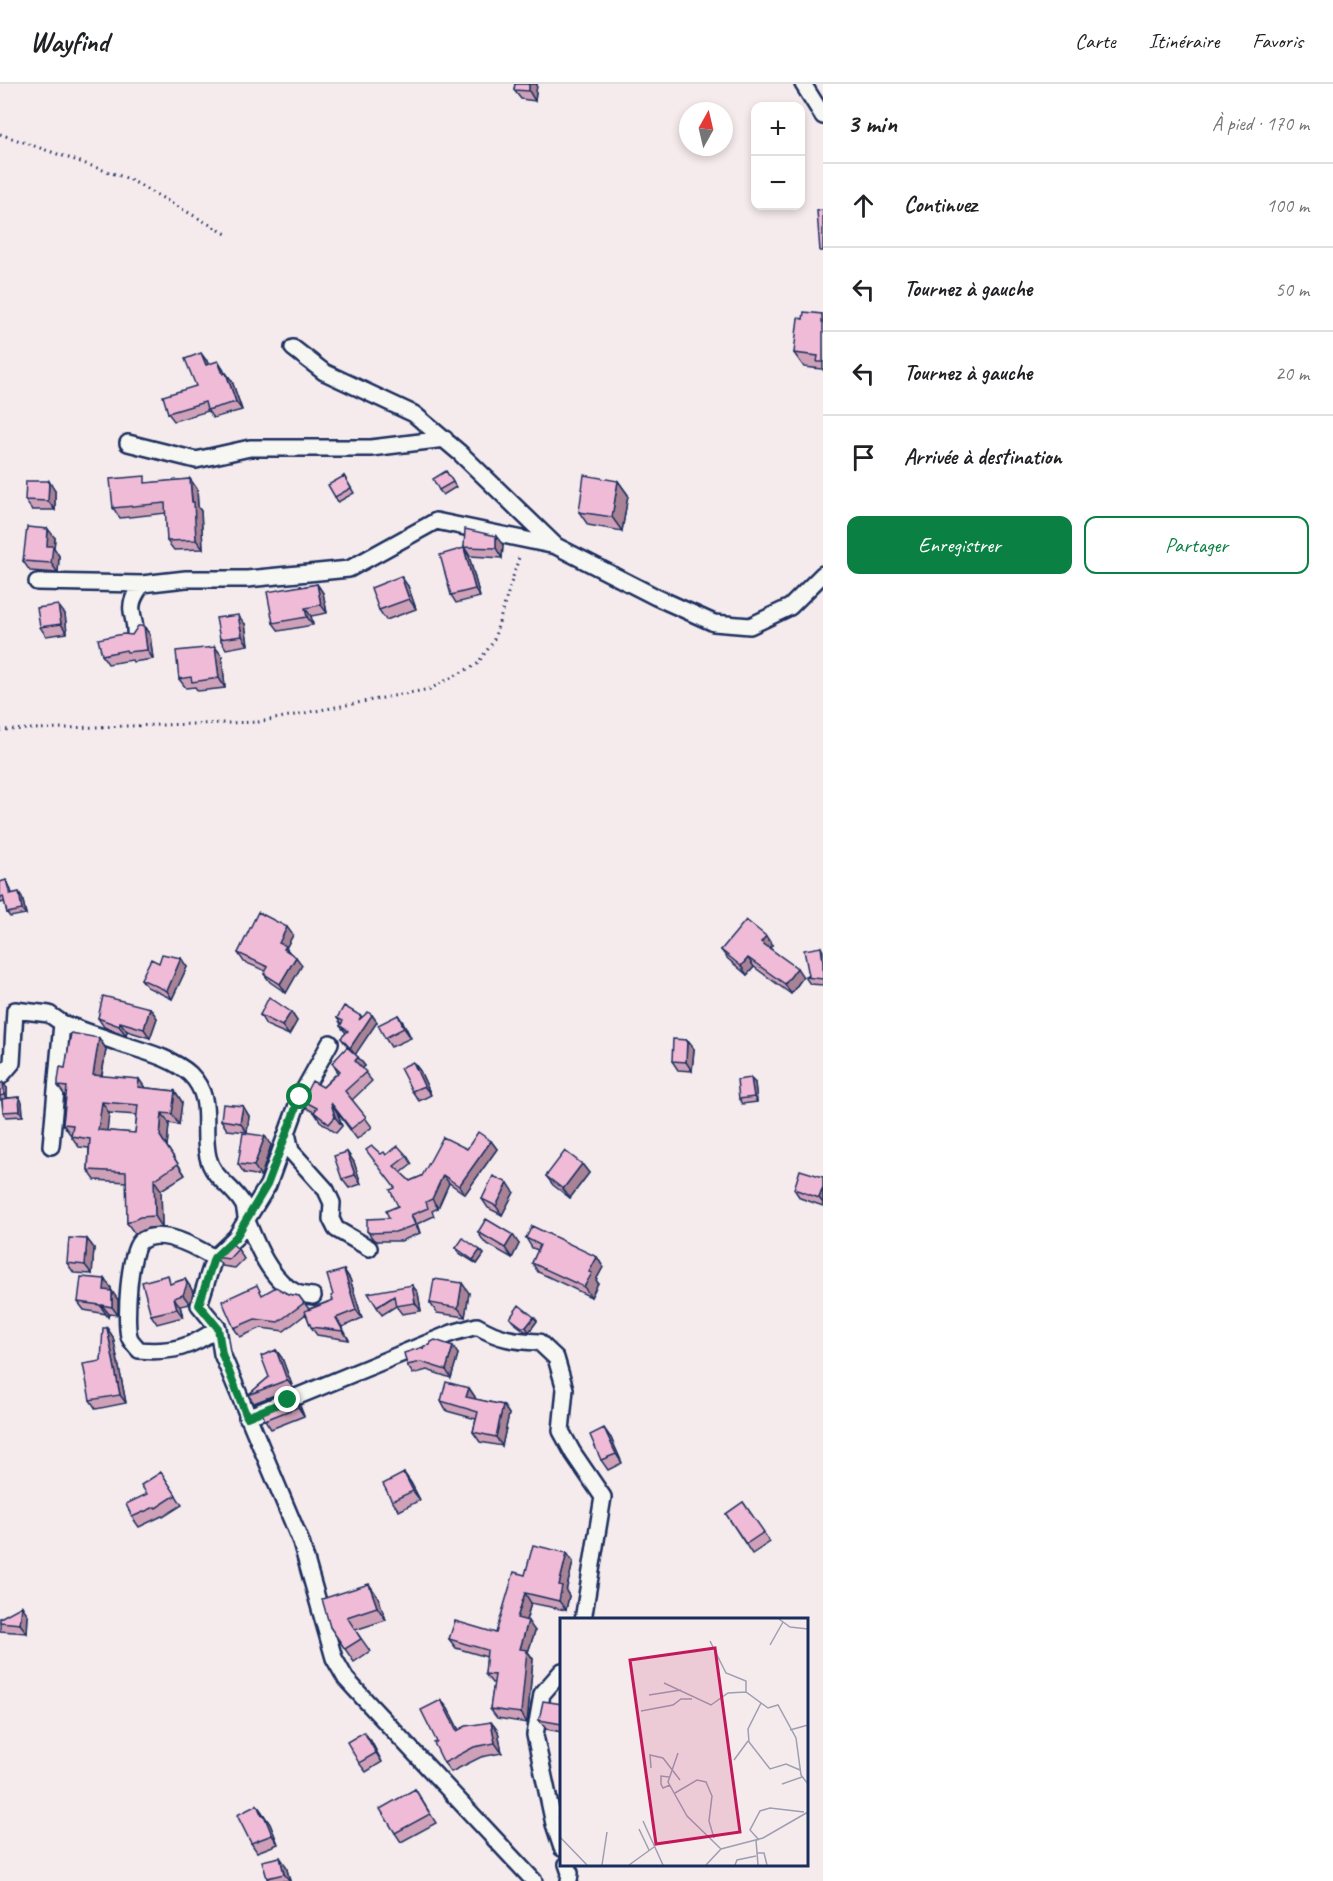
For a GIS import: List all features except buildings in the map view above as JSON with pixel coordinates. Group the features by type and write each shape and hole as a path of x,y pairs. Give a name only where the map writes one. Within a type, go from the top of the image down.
{"street":[{"path":"803,84 823,116"},
{"path":"293,348 324,372 414,414 445,439 556,546"},
{"path":"128,443 196,460 250,448 371,448 445,439"},
{"path":"37,582 142,584 186,579 247,579 349,569 436,521 556,546 656,597 714,623 750,626 790,608 823,574"},
{"path":"135,635 136,624 131,609 133,599 142,584"},
{"path":"2,1081 12,1062 15,1010 49,1014 62,1023 142,1050 176,1065 189,1074 203,1095 207,1112 206,1138 211,1168 218,1179 244,1205 246,1219 278,1279 296,1293 313,1296"},
{"path":"51,1146 62,1023"},
{"path":"330,1043 300,1097 267,1185 236,1237 214,1258 199,1305 218,1328 222,1354 301,1542 334,1658 346,1679 534,1881"},
{"path":"286,1133 291,1151 326,1190 332,1203 331,1219 336,1229 369,1248"},
{"path":"214,1258 177,1239 154,1237 140,1241 135,1249 128,1288 127,1317 129,1338 139,1350 162,1352 182,1348 200,1341 218,1328"},
{"path":"247,1417 452,1333 477,1326 512,1341 538,1342 556,1358 565,1389 561,1431 603,1497 583,1618"},
{"path":"560,1673 542,1694 535,1735 560,1842"},
{"path":"568,1866 569,1881"}],"path":[{"path":"0,134 129,179 228,235"},
{"path":"0,730 258,722 430,689 477,664 493,642 521,552"}],"route":[{"path":"288,1400 247,1417 222,1354 218,1328 199,1305 214,1258 236,1237 267,1185 300,1097"}]}
